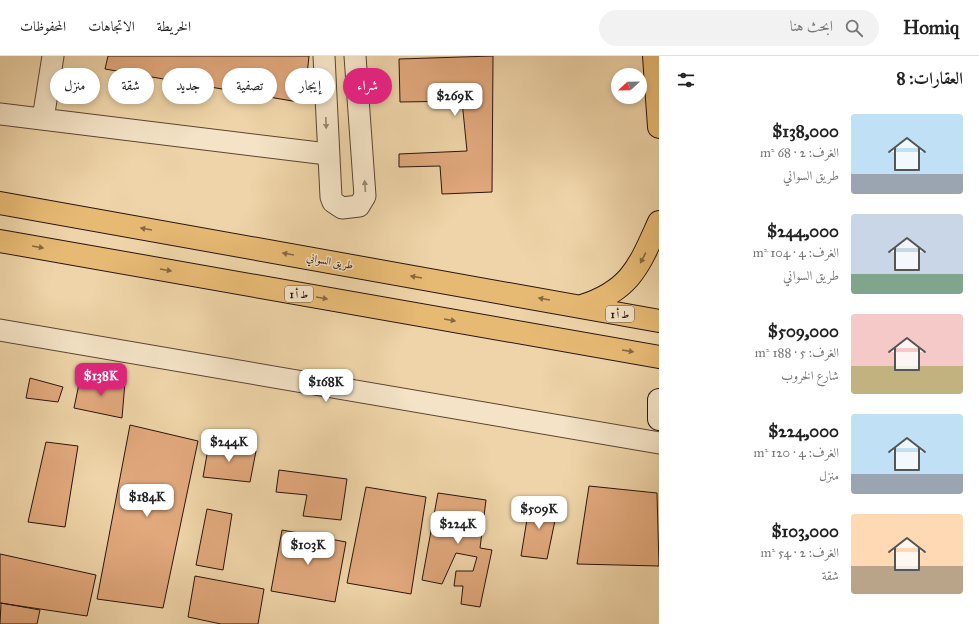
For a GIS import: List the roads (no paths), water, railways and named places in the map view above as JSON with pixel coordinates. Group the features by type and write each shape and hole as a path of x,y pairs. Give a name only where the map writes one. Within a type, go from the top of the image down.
{"main road":[{"path":"654,56 659,127"},
{"name":"طريق السواني","path":"0,203 659,321"},
{"path":"582,306 602,300 619,288 634,273 659,222"},
{"name":"ط أ 1","path":"0,241 659,357"},
{"path":"659,400 659,419"}],"street":[{"path":"43,119 52,56"},
{"path":"324,56 327,154 331,197 333,202 342,208 359,206 365,196 355,56"},
{"path":"0,114 327,154"},
{"path":"0,330 659,443"}]}
